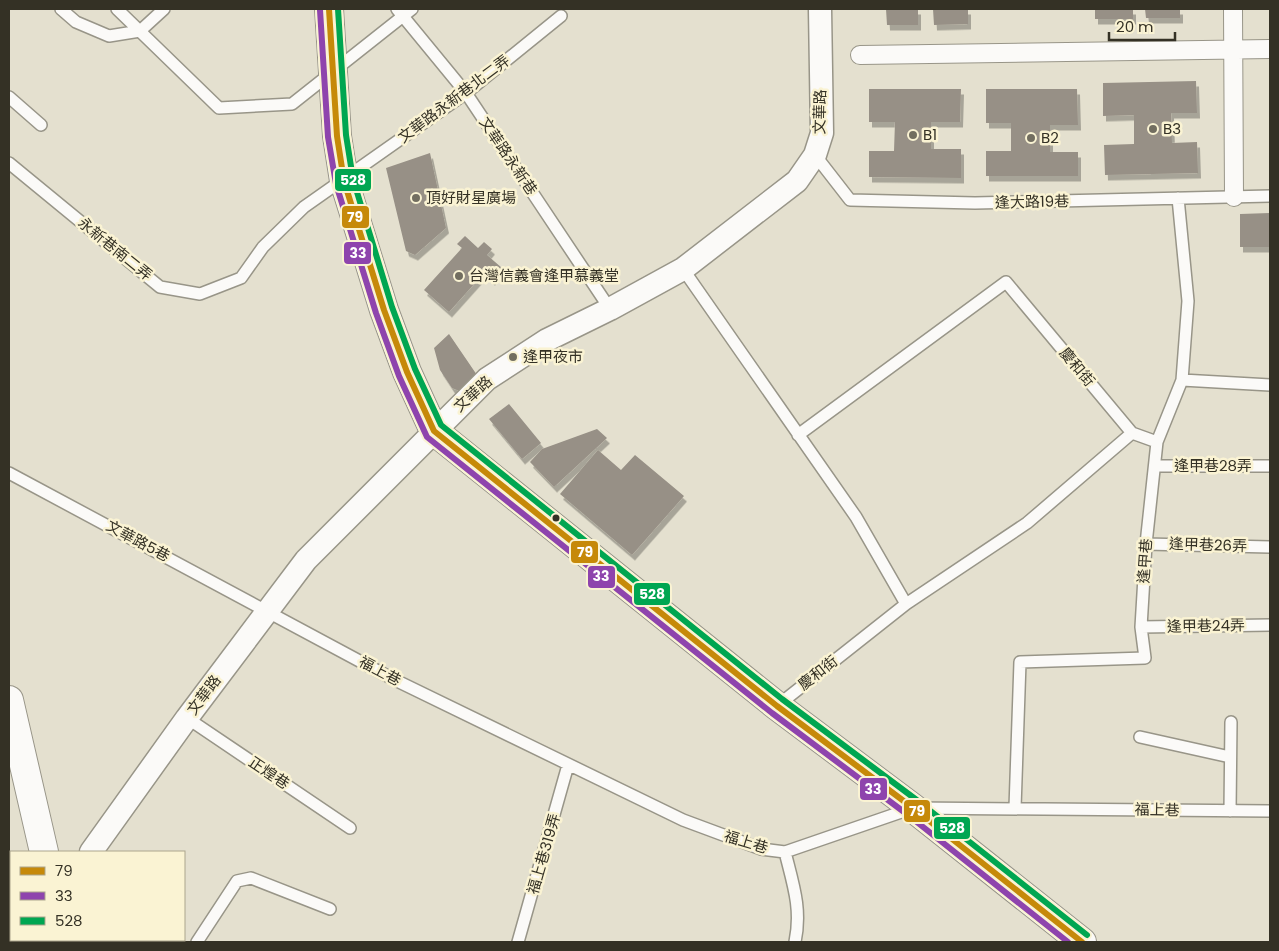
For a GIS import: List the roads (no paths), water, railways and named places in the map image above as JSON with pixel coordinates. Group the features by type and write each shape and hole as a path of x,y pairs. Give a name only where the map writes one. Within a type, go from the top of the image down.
{"street":[{"path":"329,9 337,136 344,181 384,310 407,372 434,431 777,706 912,808 1082,942"},
{"name":"文華路","path":"92,851 187,718 306,560 487,379 547,340 610,310 683,269 790,188 804,172 815,155 822,133 820,9"},
{"path":"1233,9 1234,197"},
{"path":"860,55 1270,49"},
{"path":"9,700 13,731 44,851"}],"lane":[{"path":"61,9 76,22 109,36 140,31 164,9"},
{"path":"117,9 219,108 292,104 333,72 404,11"},
{"name":"文華路永新巷","path":"404,11 466,93 610,310"},
{"name":"文華路永新巷北二弄","path":"344,181 466,93 561,16"},
{"path":"9,97 41,125"},
{"name":"逢大路19巷","path":"815,155 850,200 975,203 1270,196"},
{"name":"永新巷南二弄","path":"9,163 160,287 200,294 241,278 263,247 304,206 344,181"},
{"name":"逢甲巷","path":"1015,808 1020,662 1145,658 1141,627 1146,544 1157,442 1182,380 1188,301 1178,198"},
{"path":"683,269 856,517 906,604"},
{"name":"慶和街","path":"777,706 906,604 1027,523 1132,433 1006,282 798,435"},
{"path":"1182,380 1270,385"},
{"path":"1132,433 1157,442"},
{"name":"逢甲巷28弄","path":"1155,466 1270,466"},
{"name":"文華路5巷","path":"9,472 268,610"},
{"name":"逢甲巷26弄","path":"1146,544 1270,547"},
{"name":"福上巷","path":"268,610 393,679 568,765 683,820 761,849 785,852 912,808 1270,811"},
{"name":"逢甲巷24弄","path":"1141,627 1270,625"},
{"name":"正煌巷","path":"187,718 350,828"},
{"path":"1230,811 1231,722"},
{"path":"1140,737 1230,757"},
{"name":"福上巷319弄","path":"522,942 568,765"},
{"path":"785,852 800,922 795,942"},
{"path":"197,942 237,881 251,878 330,909"}],"place":[{"name":"B3","path":"1153,129"},
{"name":"B1","path":"913,135"},
{"name":"B2","path":"1031,138"},
{"name":"頂好財星廣場","path":"416,198"},
{"name":"台灣信義會逢甲慕義堂","path":"459,276"},
{"name":"逢甲夜市","path":"513,357"}]}
